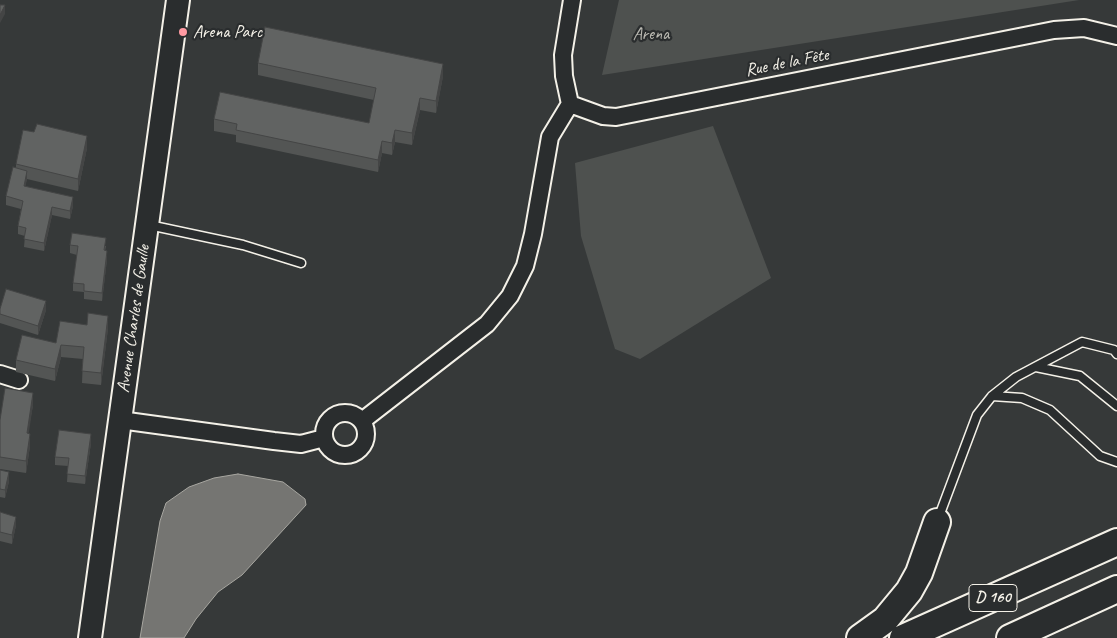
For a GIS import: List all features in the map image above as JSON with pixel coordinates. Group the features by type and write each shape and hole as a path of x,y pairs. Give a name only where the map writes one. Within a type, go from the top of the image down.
{"highway":[{"path":"860,638 885,620 909,591 919,574 937,522"},
{"name":"D 160","path":"903,638 1117,542"},
{"name":"D 160","path":"1010,638 1117,589"}],"main road":[{"name":"Avenue Charles de Gaulle","path":"90,638 178,0"}],"street":[{"path":"362,421 488,324 510,296 525,266 533,234 550,137 570,104 564,76 563,55 572,0"},
{"name":"Rue de la Fête","path":"570,104 603,116 616,117 1054,30 1084,28 1117,36"},
{"path":"0,374 19,380"},
{"path":"351,413 362,421 366,427 366,440 363,447 351,454 337,454 331,450 324,438 327,424 337,414 351,413"},
{"path":"120,420 274,442 301,444 324,438"}],"lane":[{"path":"147,224 242,245 301,263"},
{"path":"937,522 978,415 992,396 1016,377 1082,342 1114,350 1117,354"},
{"path":"1036,366 1080,376 1117,406"},
{"path":"992,396 1022,398 1050,410 1100,456 1117,462"}],"green space":[{"name":"Arena","path":"619,0 1079,0 602,75"},
{"path":"713,126 771,278 640,359 615,349 581,236 575,163"}],"shaded area":[{"path":"238,474 283,482 305,499 306,505 242,575 218,592 196,619 184,638 140,638 160,521 166,503 189,487 214,478"}],"building":[{"path":"0,5 5,5 0,15"},
{"path":"265,27 443,64 436,101 420,98 412,133 395,130 392,143 382,141 378,160 236,130 237,124 214,119 220,92 369,123 376,88 258,63"},
{"path":"37,124 87,136 78,179 16,164 23,130 34,132"},
{"path":"13,167 27,171 24,186 73,197 70,211 52,207 44,243 24,239 26,228 18,226 23,201 6,196"},
{"path":"72,233 106,238 104,250 107,251 102,293 84,291 84,284 73,283 78,246 70,245"},
{"path":"6,289 46,301 38,326 0,314"},
{"path":"88,313 108,316 101,373 82,371 84,347 61,345 55,369 16,360 22,335 56,343 60,321 87,325"},
{"path":"5,388 33,393 27,433 30,434 26,461 0,457 0,420"},
{"path":"59,430 91,434 85,476 67,474 69,458 55,457"},
{"path":"0,470 9,472 5,490 0,489"},
{"path":"0,512 16,517 12,535 0,532"}],"place":[{"name":"Arena Parc","path":"183,32"}]}
